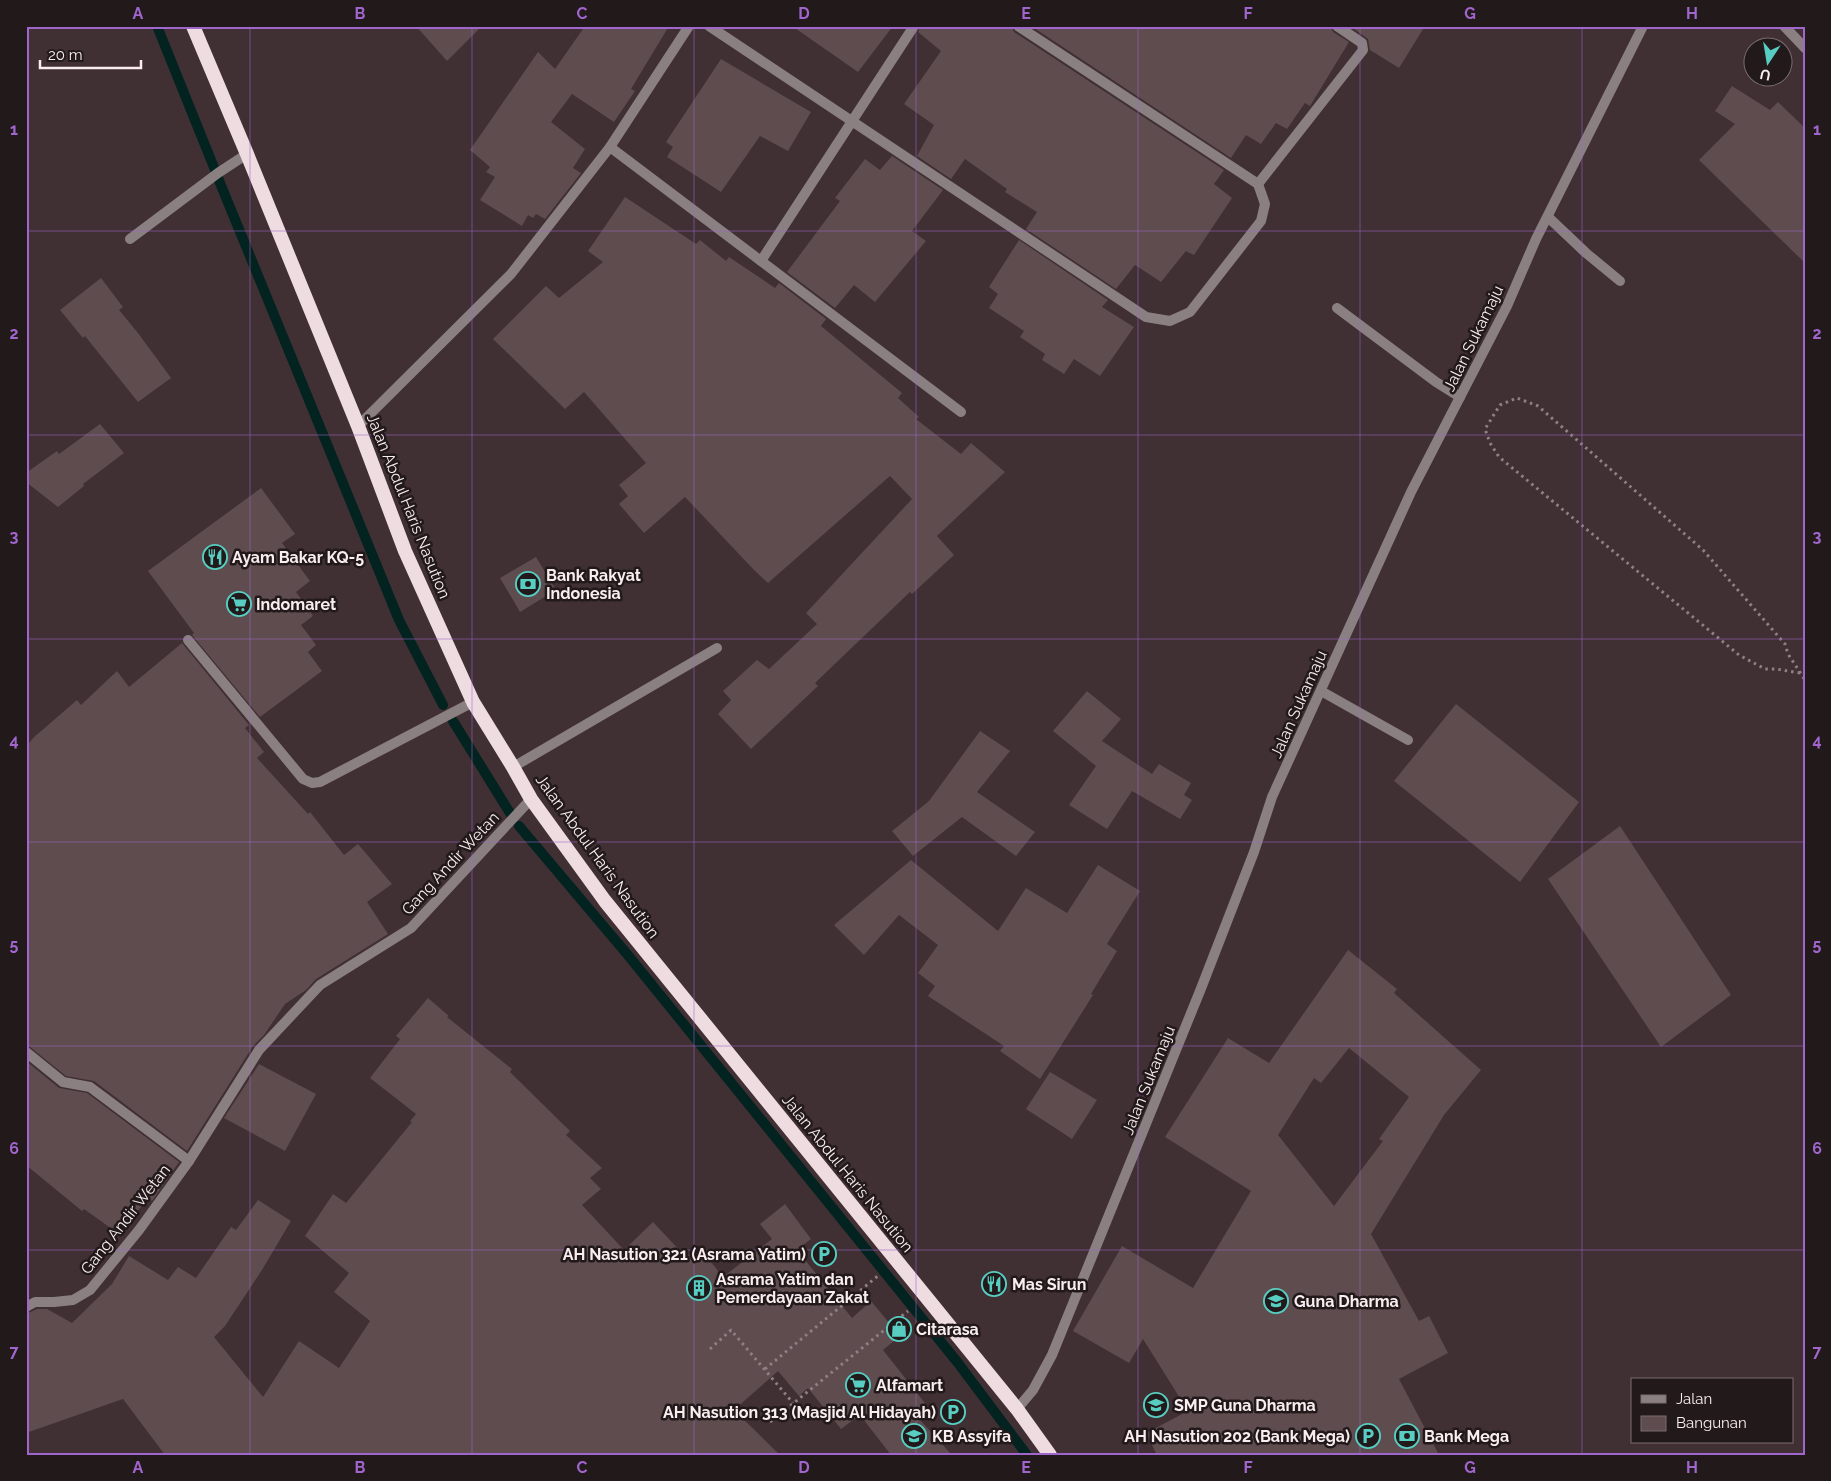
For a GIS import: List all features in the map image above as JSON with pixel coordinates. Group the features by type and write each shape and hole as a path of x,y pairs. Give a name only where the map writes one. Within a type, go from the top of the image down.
{"highway":[{"name":"Jalan Abdul Haris Nasution","path":"193,26 248,154 358,426 405,551 473,702 531,799 605,901 1017,1409 1050,1455"}],"street":[{"path":"358,426 511,274 610,147 689,26"},
{"path":"709,26 1146,317 1170,321 1190,312 1261,221 1265,204 1258,184 1018,26"},
{"path":"761,261 914,26"},
{"path":"1258,184 1363,50 1364,46 1362,43 1337,26"},
{"name":"Jalan Sukamaju","path":"1017,1409 1034,1390 1052,1355 1200,991 1254,852 1272,797 1411,492 1507,306 1548,217 1644,26"},
{"path":"1784,26 1805,48"},
{"path":"610,147 961,412"},
{"path":"130,239 218,173 248,154"},
{"path":"1548,217 1586,253 1620,281"},
{"path":"1337,308 1436,382 1460,397"},
{"path":"188,640 303,779 312,783 320,782 473,702"},
{"path":"513,766 717,648"},
{"path":"1321,691 1408,740"},
{"name":"Gang Andir Wetan","path":"26,1307 36,1302 73,1300 90,1290 139,1230 189,1161 259,1050 320,986 411,928 531,799"},
{"name":"Gang Andir Wetan","path":"26,1052 63,1082 90,1088 189,1161"}],"path":[{"path":"1800,674 1776,668 1765,670 1739,655 1500,457 1490,443 1484,429 1500,405 1517,398 1538,406 1703,550 1785,644 1788,654 1805,680"},
{"path":"765,1369 897,1261"},
{"path":"770,1422 926,1297"},
{"path":"710,1349 731,1330 793,1403"}],"building":[{"path":"416,26 482,26 447,61"},
{"path":"585,26 669,26 631,89 635,91 614,122 572,94 551,122 585,149 573,168 581,173 545,219 536,214 533,218 528,215 522,226 480,200 495,177 486,172 490,167 470,150 538,52 555,69"},
{"path":"792,26 893,26 858,72"},
{"path":"921,26 1011,26 1014,32 1224,170 1214,184 1232,198 1194,255 1186,251 1161,282 1135,265 1116,289 1026,229 1037,212 1005,192 1007,189 965,159 951,179 917,156 934,125 904,104 941,51 918,32"},
{"path":"1031,26 1330,26 1333,32 1349,42 1310,106 1305,103 1287,129 1276,123 1261,144 1246,135 1231,158"},
{"path":"1350,26 1425,26 1399,68 1370,50 1368,39"},
{"path":"721,59 811,112 788,151 760,136 721,192 667,157 673,147 666,142"},
{"path":"1732,86 1770,110 1778,102 1805,128 1805,263 1699,160 1735,124 1715,111"},
{"path":"892,156 943,190 912,231 926,241 875,302 854,285 835,308 787,272 840,201 835,198 865,159 880,170"},
{"path":"625,197 696,244 700,240 726,261 729,257 775,288 779,283 826,319 821,326 902,393 898,398 919,417 916,419 961,454 971,443 1005,472 937,536 954,555 912,594 910,592 815,683 818,686 751,749 718,714 731,700 723,691 757,660 769,669 817,624 806,613 912,499 890,476 768,583 685,497 644,533 619,504 628,496 619,485 646,463 584,392 565,409 493,339 546,286 559,298 603,262 588,251"},
{"path":"1019,240 1108,300 1102,307 1134,327 1100,376 1074,359 1064,374 1042,360 1045,354 1020,337 1024,331 989,308 998,294 989,287"},
{"path":"101,278 123,307 119,310 171,378 138,402 85,336 83,338 60,310"},
{"path":"100,424 124,453 83,484 84,486 58,507 26,482 26,473 57,451 59,454"},
{"path":"261,488 295,534 282,543 310,581 296,592 313,616 301,625 316,645 308,652 322,671 260,717 192,635 194,633 148,571"},
{"name":"Bank Rakyat Indonesia","path":"536,557 556,590 520,612 500,578"},
{"path":"182,643 249,725 245,728 264,752 257,758 308,814 310,812 344,855 358,844 392,884 367,902 388,934 316,979 306,990 285,1004 264,1035 253,1046 187,1151 94,1081 66,1076 26,1045 26,747 33,738 77,700 81,705 117,671 129,687"},
{"path":"1087,691 1121,719 1102,741 1152,774 1159,764 1191,783 1184,795 1192,800 1180,819 1132,791 1107,829 1069,805 1096,766 1053,731"},
{"path":"1456,704 1579,802 1520,882 1394,781"},
{"path":"980,731 1010,751 977,792 1035,832 1016,856 962,817 913,856 892,831 929,801"},
{"path":"1620,826 1731,995 1661,1047 1548,879"},
{"path":"911,860 998,931 1026,888 1067,913 1098,865 1140,891 1107,944 1117,951 1091,994 1093,995 1040,1079 1000,1051 1004,1046 928,996 935,986 918,973 938,945 899,915 864,955 834,925"},
{"path":"1348,950 1397,989 1394,993 1481,1070 1444,1115 1371,1234 1419,1321 1429,1316 1448,1353 1399,1379 1439,1455 1157,1455 1146,1433 1188,1411 1143,1339 1129,1363 1073,1331 1122,1246 1193,1288 1251,1191 1165,1137 1228,1038 1269,1063","holes":["1349,1048 1409,1097 1379,1139 1383,1141 1334,1206 1278,1135 1314,1078 1321,1083"]},
{"path":"428,998 449,1016 447,1017 512,1069 510,1072 570,1131 566,1135 602,1168 590,1178 601,1189 582,1205 624,1250 653,1222 686,1257 699,1247 723,1277 772,1239 760,1224 785,1204 811,1239 797,1250 852,1318 871,1301 900,1336 883,1350 932,1412 921,1421 952,1455 891,1455 860,1415 841,1429 808,1388 799,1396 778,1371 734,1410 780,1455 165,1455 123,1399 26,1433 26,1314 37,1309 47,1309 72,1323 112,1284 129,1256 168,1280 178,1267 196,1278 231,1227 236,1230 258,1200 291,1221 262,1270 225,1326 214,1337 263,1397 299,1341 339,1368 370,1321 334,1292 349,1273 305,1236 333,1194 346,1203 412,1122 410,1121 416,1114 370,1078 400,1039 396,1036"},
{"path":"26,1061 59,1088 87,1093 179,1162 152,1201 148,1198 119,1234 84,1209 82,1211 26,1165"},
{"path":"259,1064 316,1094 285,1151 224,1118"},
{"path":"1050,1072 1097,1100 1072,1139 1026,1109"}],"waterway":[{"path":"157,26 215,170"},
{"path":"218,178 399,620 443,705"},
{"path":"453,721 510,813"},
{"path":"519,826 627,954 958,1363 1027,1455"}],"place":[{"name":"Ayam Bakar KQ-5","path":"215,557"},
{"name":"Bank Rakyat Indonesia","path":"528,584"},
{"name":"Indomaret","path":"239,604"},
{"name":"AH Nasution 321 (Asrama Yatim)","path":"824,1254"},
{"name":"Mas Sirun","path":"994,1284"},
{"name":"Asrama Yatim dan Pemerdayaan Zakat","path":"699,1288"},
{"name":"Guna Dharma","path":"1276,1301"},
{"name":"Citarasa","path":"899,1329"},
{"name":"Alfamart","path":"858,1385"},
{"name":"SMP Guna Dharma","path":"1156,1405"},
{"name":"AH Nasution 313 (Masjid Al Hidayah)","path":"953,1412"},
{"name":"KB Assyifa","path":"914,1436"},
{"name":"AH Nasution 202 (Bank Mega)","path":"1368,1436"},
{"name":"Bank Mega","path":"1407,1436"}]}
